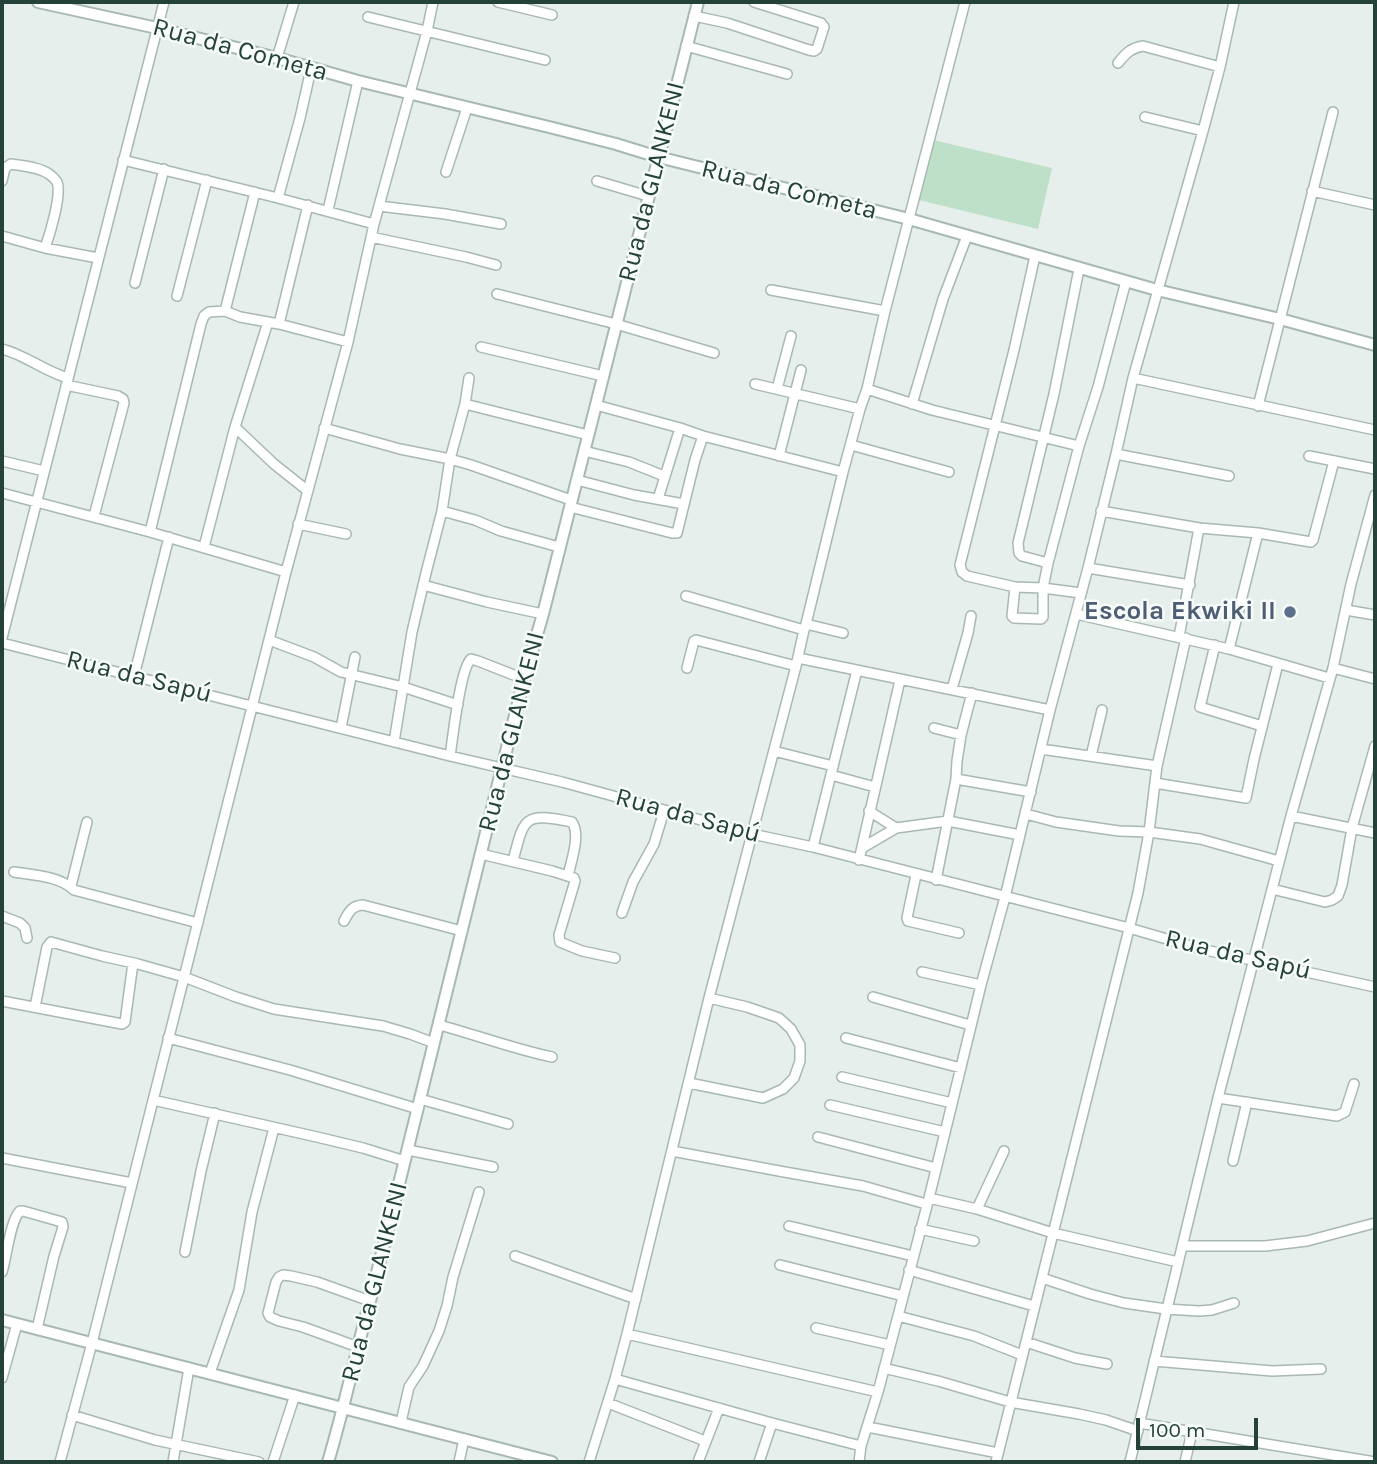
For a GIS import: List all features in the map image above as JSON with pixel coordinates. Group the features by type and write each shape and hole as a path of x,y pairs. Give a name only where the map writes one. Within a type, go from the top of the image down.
{"street":[{"name":"Rua da Cometa","path":"38,2 157,28 909,219 1079,269 1375,345"},
{"path":"2,640 164,2"},
{"path":"277,58 294,2"},
{"path":"60,1462 298,524 348,342 374,224 433,2"},
{"path":"498,2 552,15"},
{"name":"Rua da GLANKENI","path":"328,1462 344,1408 524,679 543,614 698,2"},
{"path":"694,16 727,23 809,50 817,49 824,27 821,23 754,2"},
{"path":"589,1462 627,1334 709,998 965,2"},
{"path":"859,1462 1026,814 1133,378 1203,131 1234,2"},
{"path":"368,17 545,60"},
{"path":"686,46 787,74"},
{"path":"1118,63 1133,48 1143,46 1220,66"},
{"path":"278,198 312,69"},
{"path":"328,210 358,81"},
{"path":"446,172 467,108"},
{"path":"1258,406 1333,112"},
{"path":"1145,117 1203,131"},
{"path":"123,160 328,210 374,224"},
{"path":"2,181 5,168 11,164 46,172 57,183 51,230 45,248"},
{"path":"135,283 164,169"},
{"path":"177,296 207,180"},
{"path":"597,181 648,196"},
{"path":"1312,191 1375,205"},
{"path":"225,311 255,192"},
{"path":"279,324 308,205"},
{"path":"379,206 501,224"},
{"path":"2,236 98,258"},
{"path":"912,404 943,299 967,236"},
{"path":"372,237 496,265"},
{"path":"1035,256 960,565 967,576 1015,587 1081,593"},
{"path":"1048,563 1022,556 1018,548 1054,394 1079,269"},
{"path":"1015,587 1012,616 1039,620 1043,617 1043,588 1048,563 1126,281"},
{"path":"771,290 885,311"},
{"path":"497,294 616,324 715,354"},
{"path":"150,532 204,316 225,311 240,317 348,342"},
{"path":"204,547 235,427 268,322"},
{"path":"777,389 791,335"},
{"path":"481,347 603,376"},
{"path":"2,349 20,354 67,382 123,399 94,516"},
{"path":"779,456 801,370"},
{"path":"394,742 412,632 442,511 450,459 469,378"},
{"path":"1133,378 1375,430"},
{"path":"755,384 860,408"},
{"path":"867,389 912,404 1079,446"},
{"path":"465,404 588,435"},
{"path":"596,405 844,472"},
{"path":"235,427 274,464 308,491"},
{"path":"324,428 400,449 450,459 493,472 571,504 674,533 677,533 695,460 704,436"},
{"path":"658,499 680,428"},
{"path":"850,445 949,472"},
{"path":"584,451 629,462 664,476"},
{"path":"1116,454 1229,477"},
{"path":"1309,456 1375,469"},
{"path":"2,460 44,471"},
{"path":"1101,511 1199,528 1258,533 1311,542 1335,460"},
{"path":"577,480 634,495 684,504"},
{"path":"2,493 94,516 286,572"},
{"path":"1130,1462 1218,1098 1279,861 1346,610 1371,531 1375,495"},
{"path":"442,511 559,547"},
{"path":"298,524 346,534"},
{"path":"868,1427 997,1458 1138,893 1157,766 1183,638 1199,528"},
{"path":"1230,649 1258,533"},
{"path":"134,676 169,537"},
{"path":"1088,568 1189,585"},
{"path":"423,585 487,603 543,614"},
{"path":"686,596 805,627 843,632"},
{"path":"1346,610 1375,615"},
{"path":"1076,614 1214,645 1278,664 1375,679"},
{"path":"952,689 971,616"},
{"name":"Rua da Sapú","path":"2,640 252,706 562,782 752,834 813,847 1129,928 1202,949 1375,987"},
{"path":"269,640 314,657 351,676 403,687 458,705"},
{"path":"687,668 696,640 1050,710"},
{"path":"1214,645 1200,707 1262,726"},
{"path":"341,728 355,657"},
{"path":"450,756 466,665 471,659 524,679"},
{"path":"1155,783 1246,799 1278,664"},
{"path":"813,847 857,670"},
{"path":"859,860 900,680"},
{"path":"936,880 956,779 961,735 972,693"},
{"path":"1091,756 1102,710"},
{"path":"934,728 961,735"},
{"path":"1272,889 1325,902 1338,896 1352,828 1375,746"},
{"path":"1041,748 1157,766"},
{"path":"774,751 875,787"},
{"path":"956,779 1031,792"},
{"path":"622,913 633,882 654,844 664,811"},
{"path":"869,811 896,828"},
{"path":"1026,814 1056,822 1200,839 1279,861"},
{"path":"1291,816 1375,833"},
{"path":"513,861 525,823 548,817 572,822 576,828 575,842 568,876"},
{"path":"862,848 896,828 947,821 1020,835"},
{"path":"71,886 87,822"},
{"path":"481,854 574,878 559,935 560,942 582,951 615,958"},
{"path":"13,872 50,878 71,886 74,890 198,923"},
{"path":"916,875 908,921 959,933"},
{"path":"344,922 350,909 363,905 462,931"},
{"path":"2,916 20,923 25,928 27,938"},
{"path":"35,1007 47,947 51,942 184,977 274,1009 383,1027 434,1044"},
{"path":"2,1001 123,1023 133,963"},
{"path":"922,972 981,985"},
{"path":"873,997 970,1026"},
{"path":"689,1083 763,1098 783,1089 794,1078 800,1061 800,1045 779,1018 709,998"},
{"path":"439,1025 552,1057"},
{"path":"169,1038 419,1104 508,1124"},
{"path":"846,1038 961,1068"},
{"path":"842,1077 952,1103"},
{"path":"1218,1098 1337,1116 1345,1112 1354,1084"},
{"path":"153,1100 363,1148 493,1167"},
{"path":"1233,1161 1247,1102"},
{"path":"830,1105 945,1132"},
{"path":"185,1252 215,1113"},
{"path":"210,1373 239,1290 252,1212 274,1128"},
{"path":"818,1137 936,1168"},
{"path":"672,1151 863,1185 927,1201 977,1209 1053,1233 1178,1262"},
{"path":"977,1209 1004,1151"},
{"path":"2,1158 132,1183"},
{"path":"401,1422 409,1387 423,1366 439,1331 479,1192"},
{"path":"2,1272 14,1217 19,1211 62,1222 63,1227 37,1329"},
{"path":"1182,1246 1265,1246 1307,1241 1375,1223"},
{"path":"789,1226 913,1256"},
{"path":"920,1229 974,1241"},
{"path":"515,1256 636,1299"},
{"path":"780,1265 903,1296"},
{"path":"909,1270 1034,1306"},
{"path":"358,1347 270,1317 268,1313 276,1282 283,1275 291,1276 317,1282 370,1301"},
{"path":"1042,1278 1124,1303 1166,1309 1212,1310 1234,1303"},
{"path":"898,1316 974,1336 1022,1354"},
{"path":"2,1320 552,1462"},
{"path":"2,1378 17,1324"},
{"path":"816,1328 890,1345"},
{"path":"627,1334 878,1392"},
{"path":"1026,1342 1074,1358 1107,1364"},
{"path":"1154,1361 1272,1371 1321,1369"},
{"path":"173,1462 190,1368"},
{"path":"884,1368 1010,1402 1138,1427 1192,1432 1375,1462"},
{"path":"615,1379 862,1446"},
{"path":"273,1462 295,1395"},
{"path":"608,1403 705,1441"},
{"path":"698,1462 719,1408"},
{"path":"72,1415 155,1440 259,1462"},
{"path":"759,1462 772,1423"},
{"path":"1185,1462 1192,1432"},
{"path":"459,1462 464,1439"},
{"path":"1305,1462 1306,1451"}],"green space":[{"path":"933,140 1052,168 1038,229 919,200"}],"place":[{"name":"Escola Ekwiki II","path":"1290,612"}]}
